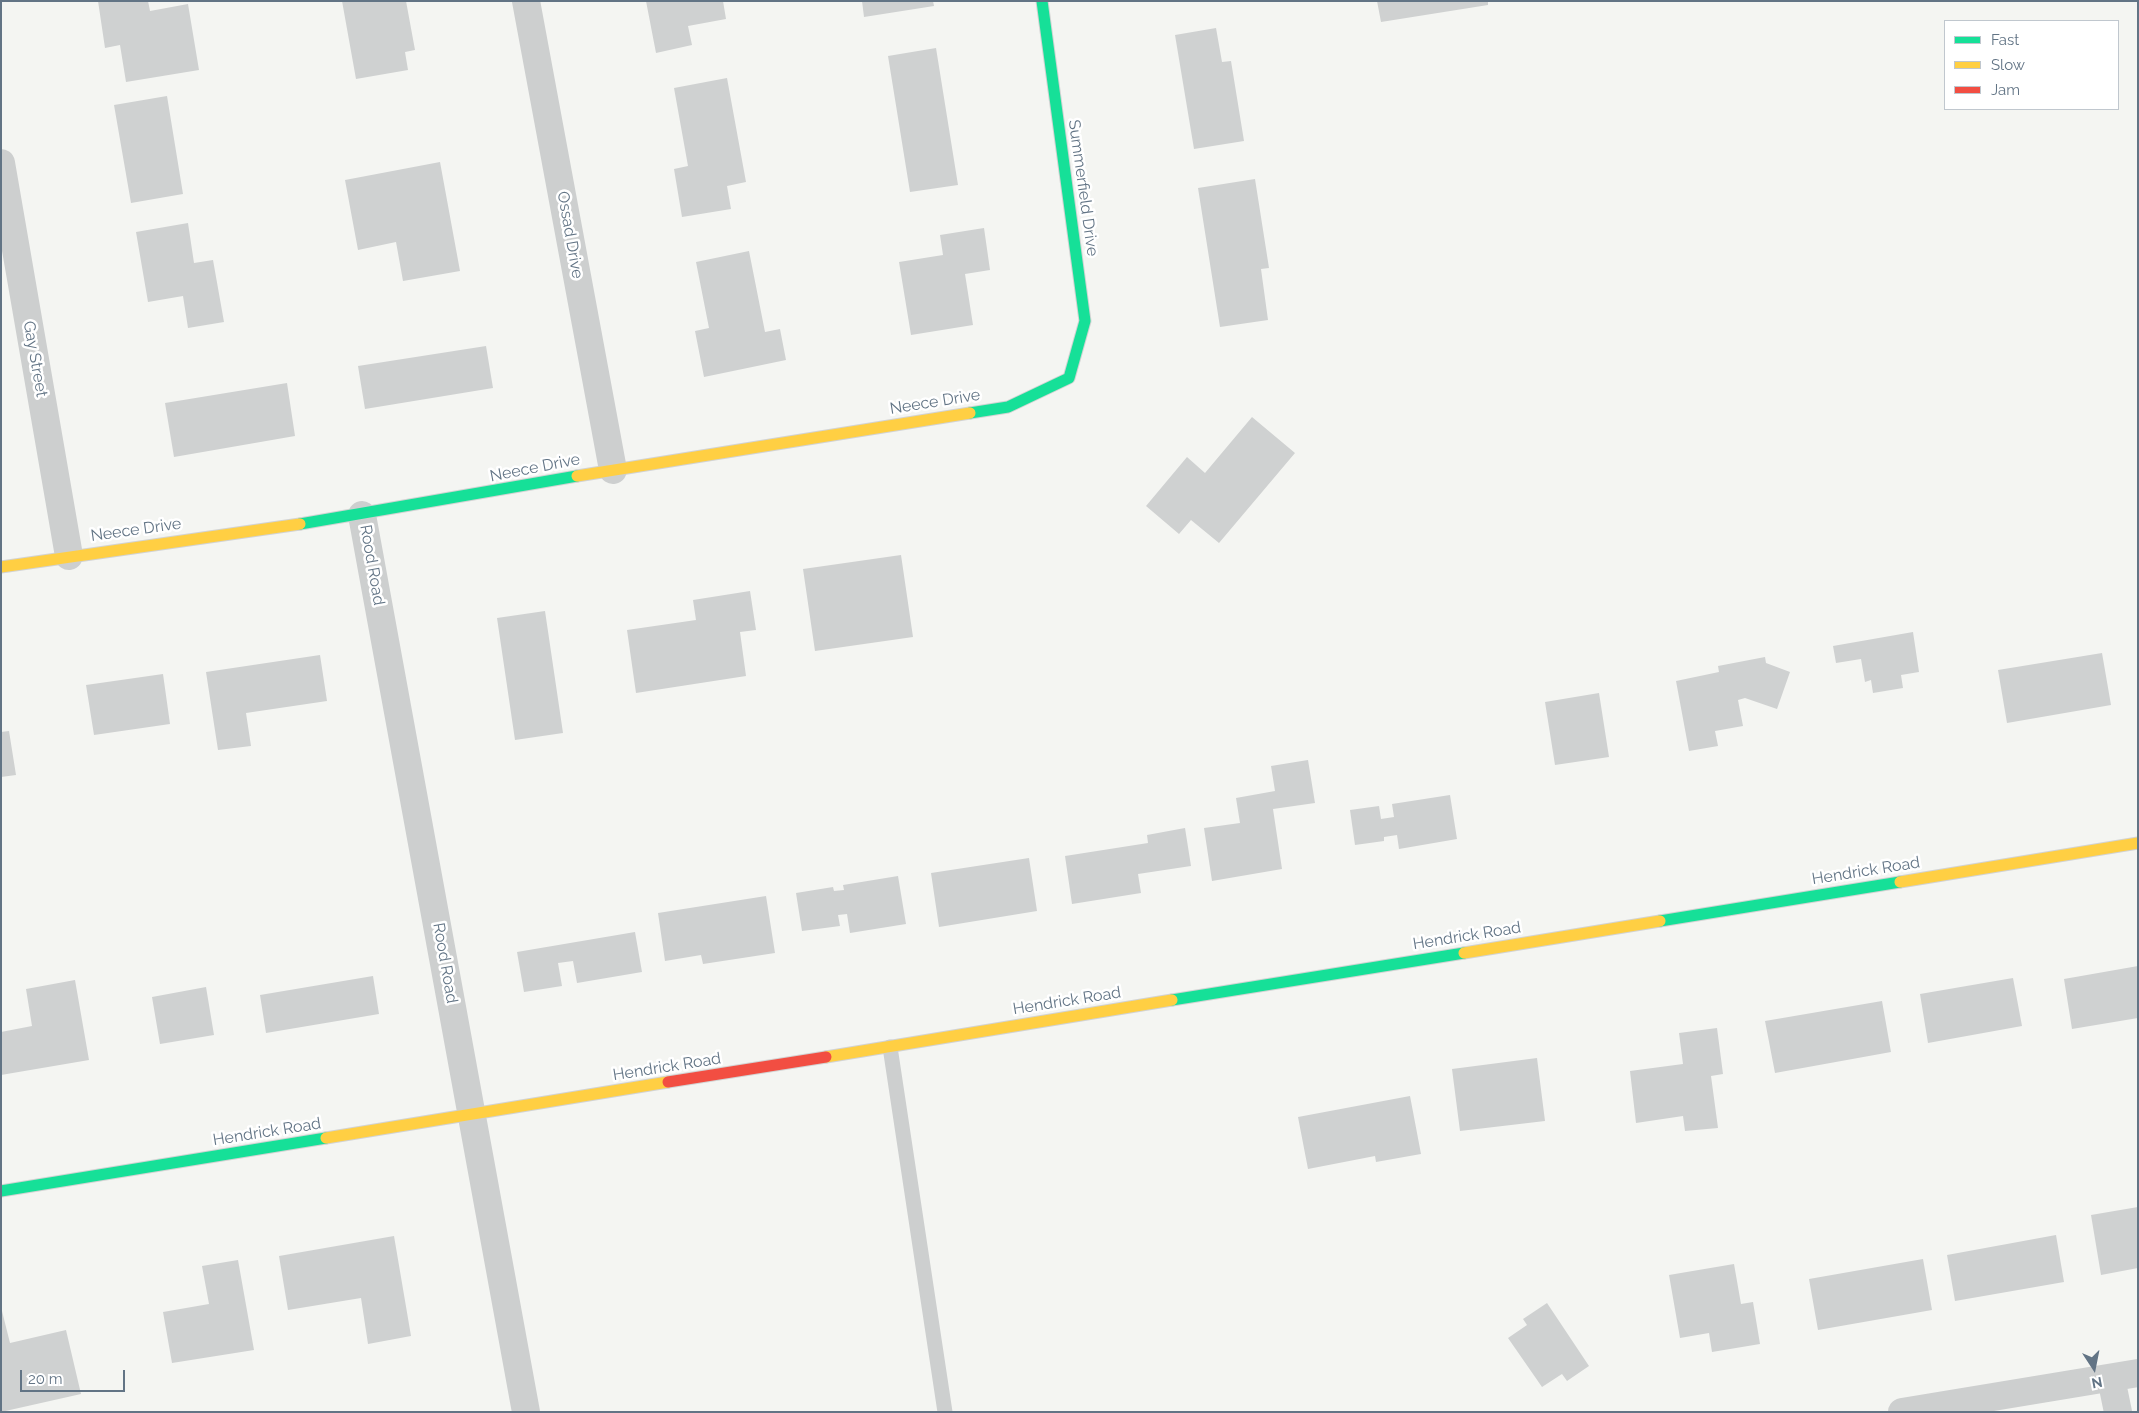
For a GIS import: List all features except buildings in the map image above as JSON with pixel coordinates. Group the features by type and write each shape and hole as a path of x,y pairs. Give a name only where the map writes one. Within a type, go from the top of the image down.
{"street":[{"name":"Ossad Drive","path":"526,1 613,470"},
{"name":"Summerfield Drive","path":"1042,1 1085,321 1069,378"},
{"name":"Gay Street","path":"1,163 68,556"},
{"name":"Neece Drive","path":"1,566 362,515 613,470 1008,407 1069,378"},
{"name":"Rood Road","path":"362,515 526,1412"},
{"name":"Hendrick Road","path":"1,1191 2138,843"},
{"path":"1902,1412 2138,1373"},
{"path":"2111,1378 2118,1412"}],"lane":[{"path":"890,1047 945,1412"}],"traffic: fast":[{"path":"970,413 1008,407 1069,378 1085,321 1042,1"},
{"path":"300,524 577,476"},
{"path":"1660,921 1900,882"},
{"path":"1172,1000 1464,953"},
{"path":"1,1191 326,1138"}],"traffic: slow":[{"path":"577,476 970,413"},
{"path":"1,567 300,524"},
{"path":"1900,882 2138,843"},
{"path":"1464,953 1660,921"},
{"path":"826,1057 1172,1000"},
{"path":"326,1138 668,1082"}],"traffic: jam":[{"path":"668,1082 826,1057"}]}
